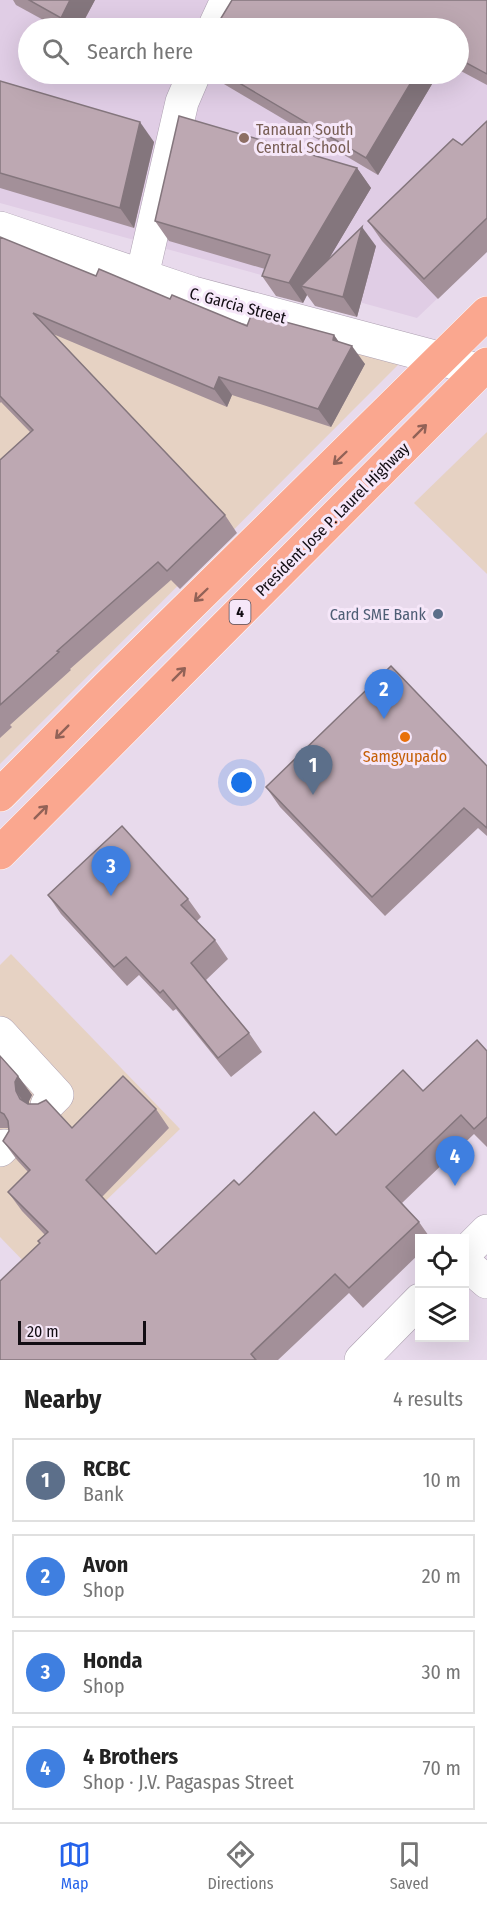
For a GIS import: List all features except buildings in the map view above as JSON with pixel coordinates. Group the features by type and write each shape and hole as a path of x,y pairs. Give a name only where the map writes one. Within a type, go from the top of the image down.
{"highway":[{"name":"4","path":"0,795 487,313"},
{"name":"President Jose P. Laurel Highway","path":"0,853 483,368"}],"street":[{"path":"218,18 226,0"},
{"path":"142,276 182,102 190,84"},
{"name":"C. Garcia Street","path":"0,228 193,293 483,368"},
{"path":"0,1033 57,1095 47,1105"},
{"path":"469,1250 487,1230"},
{"path":"469,1266 487,1282"},
{"path":"361,1360 415,1305"}],"shaded area":[{"name":"Tanauan South Central School","path":"0,0 487,0 487,251 417,318 0,203"},
{"path":"0,242 401,362 0,764"},
{"path":"487,432 487,574 414,503"},
{"path":"11,954 180,1129 33,1271 0,1237 0,965"}],"place":[{"name":"Tanauan South Central School","path":"244,138"},
{"name":"Card SME Bank","path":"438,614"},
{"name":"Avon","path":"384,719"},
{"name":"Samgyupado","path":"405,737"},
{"name":"RCBC","path":"313,795"},
{"name":"Honda","path":"111,896"},
{"name":"4 Brothers","path":"455,1186"}]}
